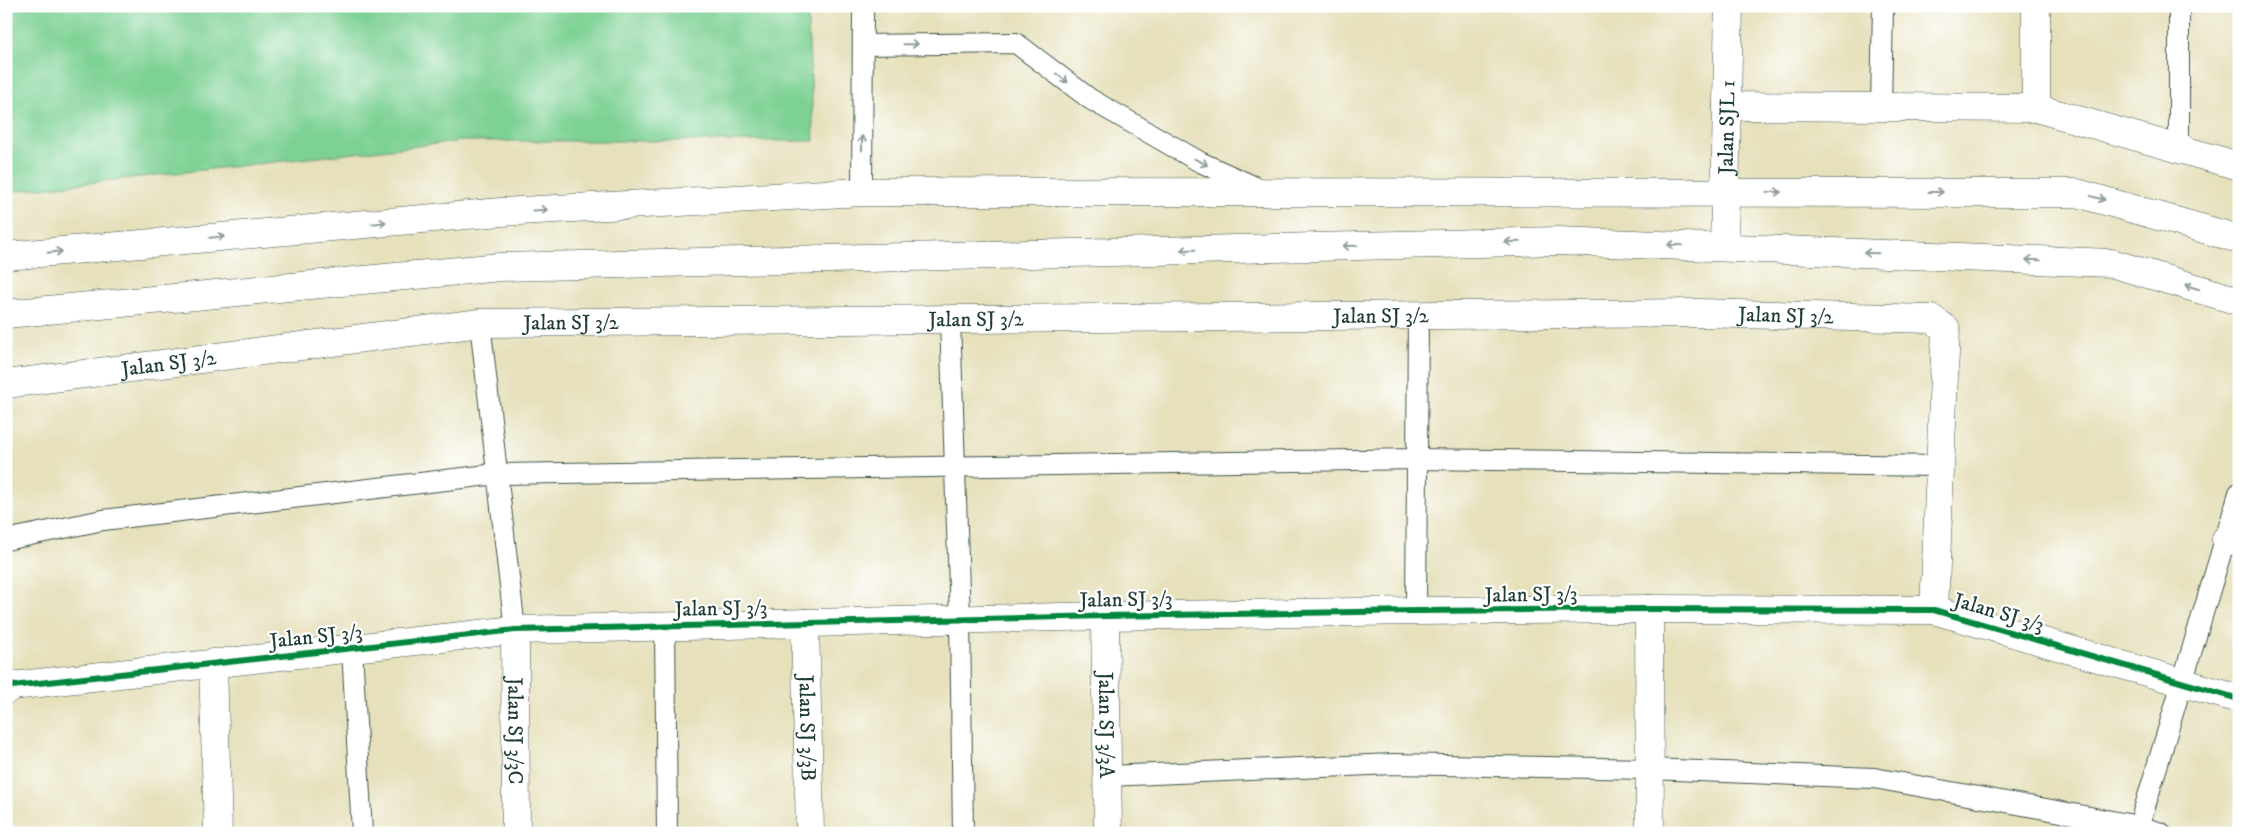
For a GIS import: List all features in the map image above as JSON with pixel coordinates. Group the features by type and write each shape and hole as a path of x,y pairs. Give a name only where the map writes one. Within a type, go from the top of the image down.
{"street":[{"name":"Jalan SJL 1","path":"1724,247 1729,6"},
{"path":"2036,6 2036,108"},
{"path":"1727,106 2036,108 2239,166"},
{"path":"6,256 501,212 862,192 2077,192 2239,239"},
{"path":"6,314 500,267 1558,241 2111,263 2239,301"},
{"name":"Jalan SJ 3/2","path":"6,384 480,323 1699,313 1932,319 1946,329 1940,466"},
{"path":"1934,610 1940,466"},
{"path":"1649,608 1650,833"},
{"name":"Jalan SJ 3/3","path":"8,683 515,630 665,625 1416,611 1649,608 1934,610 2239,699"},
{"name":"Jalan SJ 3/3A","path":"1104,616 1108,833"},
{"name":"Jalan SJ 3/3B","path":"805,623 810,833"},
{"name":"Jalan SJ 3/3C","path":"515,630 516,833"},
{"path":"213,663 218,833"}],"lane":[{"path":"862,192 863,6"},
{"path":"1881,107 1883,6"},
{"path":"2179,6 2179,149"},
{"path":"863,45 1016,43 1090,99 1200,162 1267,192"},
{"path":"1416,611 1418,315"},
{"path":"950,319 960,619 963,833"},
{"path":"480,323 515,630"},
{"path":"6,540 103,520 497,474 1417,460 1940,466"},
{"path":"2138,830 2182,683 2233,540 2239,493"},
{"path":"665,625 667,833"},
{"path":"352,648 362,833"},
{"path":"1107,776 1394,764 1650,769 1874,778 2161,833"}],"green space":[{"path":"6,6 807,6 814,141 462,141 6,192"}],"cycle path":[{"path":"6,690 12,686 515,630 1105,616 1416,611 1649,609 1934,610 2239,699"}]}
